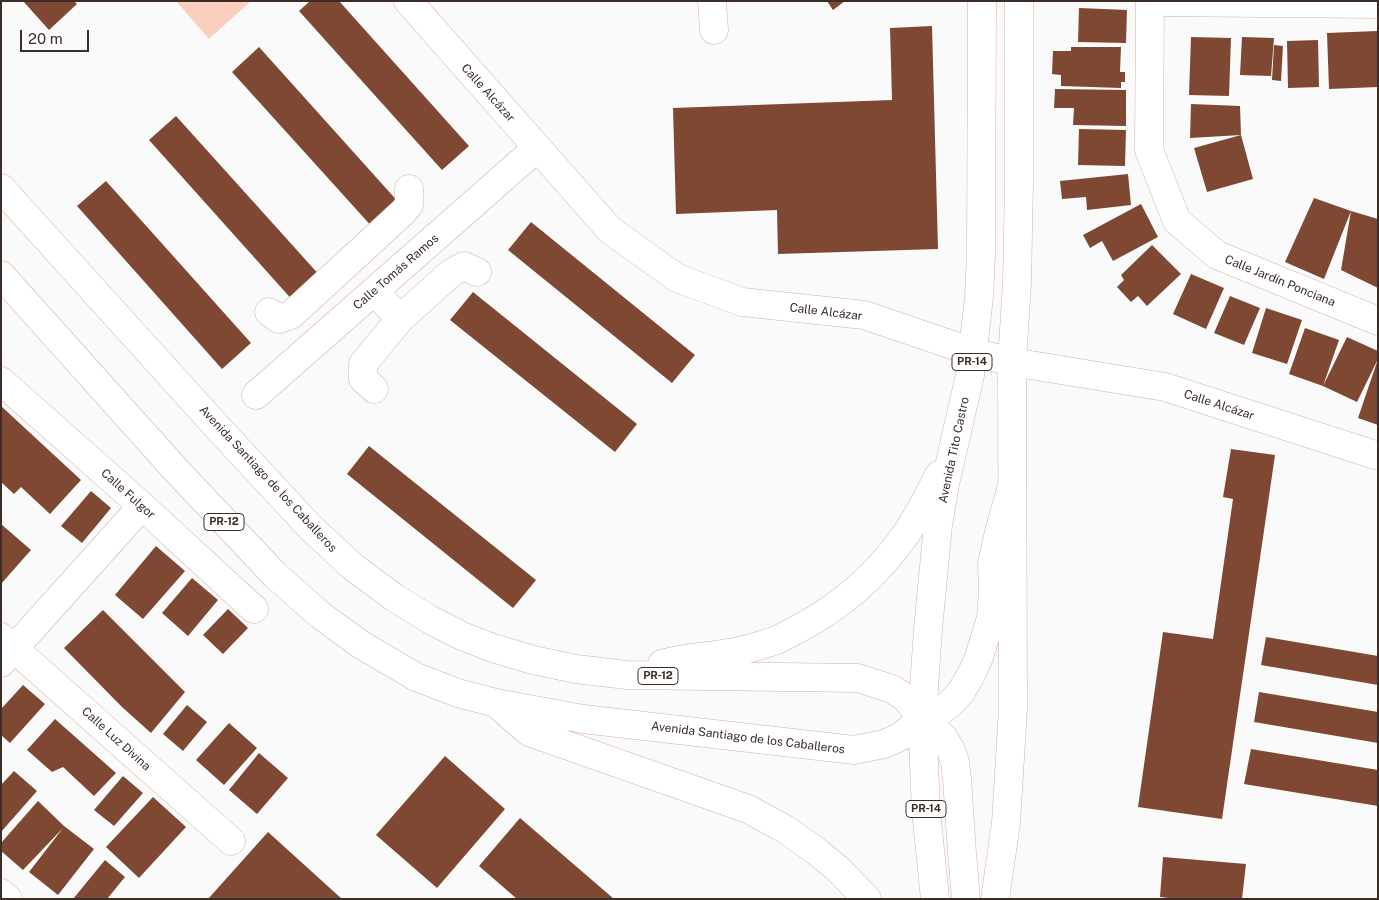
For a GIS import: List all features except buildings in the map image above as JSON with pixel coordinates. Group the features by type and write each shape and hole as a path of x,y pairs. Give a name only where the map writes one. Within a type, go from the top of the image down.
{"main road":[{"name":"Calle Alcázar","path":"408,1 610,230 677,278 742,302 864,315 973,352 1012,362 1165,387 1378,456"},
{"path":"712,1 714,30"},
{"name":"Avenida Tito Castro","path":"935,899 926,810 922,719 938,525 970,375 980,298 982,1"},
{"path":"995,899 1006,823 1011,755 1014,648 1012,362 1017,283 1019,182 1019,1"},
{"name":"Calle Jardín Ponciana","path":"1378,4 1150,2 1149,150 1177,220 1217,256 1378,321"},
{"name":"Calle Tomás Ramos","path":"256,395 537,148"},
{"name":"Avenida Santiago de los Caballeros","path":"1,188 310,527 352,567 395,598 429,619 462,636 493,648 533,660 576,669 627,675 858,678 892,689 906,698 922,719 900,737 884,744 854,750 583,719 496,703 458,693 416,677 360,644 319,614 275,575 231,530 1,275"},
{"path":"269,312 279,319 291,315 403,212 409,204 409,189"},
{"path":"359,252 400,319"},
{"path":"374,389 364,379 363,364 400,319 452,273 464,266 477,272"},
{"name":"Calle Fulgor","path":"1,381 142,506 254,609"},
{"path":"627,675 678,660 734,652 775,640 809,623 836,605 861,585 906,535 926,501 954,444"},
{"path":"966,899 955,762 944,737 922,719 939,712 951,703 961,692 979,657 991,618 992,564 1012,486"},
{"path":"6,649 142,506"},
{"name":"Calle Luz Divina","path":"6,649 231,841"},
{"path":"496,703 530,732 748,809 785,829 816,851 838,869 867,899"},
{"path":"1,893 8,899"}],"shaded area":[{"path":"176,1 251,1 209,39"}]}
